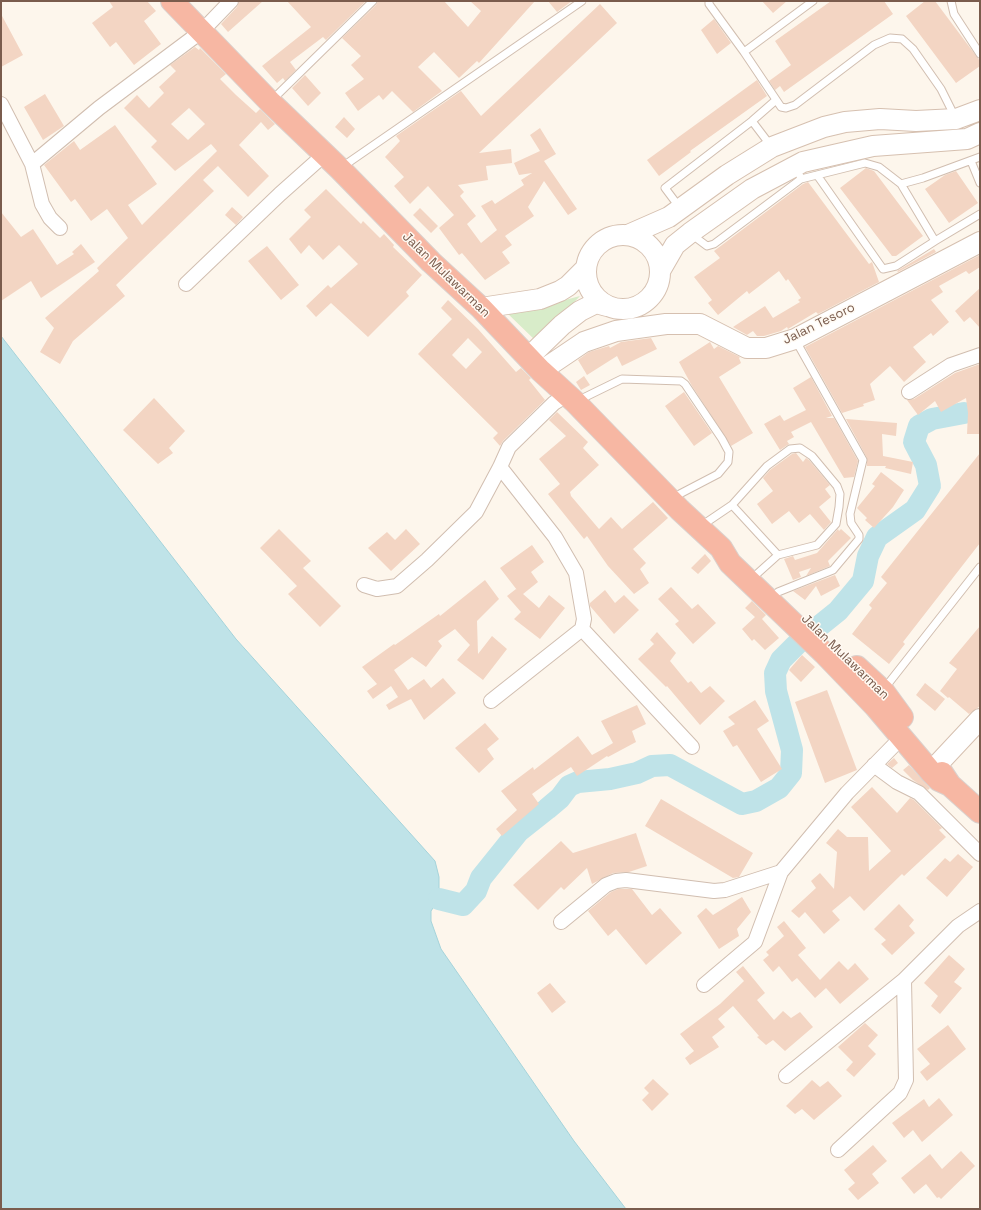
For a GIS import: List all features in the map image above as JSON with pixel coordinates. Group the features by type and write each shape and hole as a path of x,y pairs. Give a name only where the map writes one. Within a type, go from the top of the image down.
{"highway":[{"name":"Jalan Mulawarman","path":"172,1 270,102 333,161 431,262 481,308 535,364 721,548 730,563 797,618 828,648 883,691 950,784 980,812"},
{"name":"Jalan Mulawarman","path":"721,548 738,557 778,592 797,618"},
{"name":"Jalan Mulawarman","path":"828,648 931,772 939,780 950,784"}],"street":[{"path":"32,164 99,108 202,31 231,1"},
{"path":"1,104 32,164 42,204 50,218 60,228"},
{"path":"628,235 669,217 727,175 772,147 824,127 845,122 880,119 916,121 956,119 980,110"},
{"path":"535,364 562,325 580,311 596,303 619,309 632,308 643,303 652,294 658,283 660,271 675,245 752,189 798,173 803,162 873,146 967,139 980,133"},
{"path":"186,284 280,194 333,161"},
{"path":"607,306 599,301 588,286 586,268 589,256 596,246 605,240 616,235 628,235 640,239 650,247 657,258 660,271"},
{"name":"Jalan Tesoro","path":"535,364 616,331 666,324 700,324 750,349 766,348 795,339 980,242"},
{"path":"481,308 540,299 568,286 586,268"},
{"path":"909,392 950,365 980,355"},
{"path":"364,584 377,589 397,586 427,560 476,512 500,468 509,447 554,403 571,398"},
{"path":"500,468 554,537 576,573 583,613 582,629 692,747"},
{"path":"491,701 582,629"},
{"path":"937,765 980,719"},
{"path":"704,985 755,942 781,872 847,792 902,737"},
{"path":"874,765 897,782 919,793 980,854"},
{"path":"561,922 606,885 616,881 626,880 714,891 725,890 781,872"},
{"path":"786,1076 904,980 958,926 980,911"},
{"path":"838,1150 900,1093 906,1080 904,980"}],"lane":[{"path":"270,102 373,1"},
{"path":"333,161 582,1"},
{"path":"709,1 709,4 781,107 795,105 874,45 890,38 902,39 908,43 941,89 956,119"},
{"path":"744,52 813,1"},
{"path":"946,1 980,54"},
{"path":"951,1 954,14"},
{"path":"680,208 665,188 752,121 776,100"},
{"path":"752,121 772,147"},
{"path":"901,184 923,178 980,157"},
{"path":"971,160 980,183"},
{"path":"798,173 817,175 865,163 879,167 901,184 935,241"},
{"path":"817,175 881,268 896,266 980,214"},
{"path":"778,592 833,570 859,539 859,535 851,523 850,514 863,460 795,339"},
{"path":"571,398 622,379 681,381 685,384 722,439 729,452 728,462 718,474 670,499"},
{"path":"700,527 732,505 767,466 790,449 800,448 812,456 837,486 840,494 836,524 817,545 806,550 778,555 758,574"},
{"path":"732,505 778,555"},
{"path":"883,691 980,567"}],"green space":[{"path":"580,296 537,342 506,312 535,308"}],"water":[{"path":"1,336 236,639 435,861 439,877 439,899 431,911 431,921 441,949 574,1141 626,1209 1,1209"}],"building":[{"path":"109,1 147,1 156,11 144,21 161,44 134,65 116,42 110,47 92,23 113,7"},
{"path":"239,1 263,1 228,32 221,24 237,7"},
{"path":"287,1 366,1 326,40 323,37 290,62 296,70 285,81 283,78 277,83 262,66 311,27"},
{"path":"378,1 444,1 468,27 481,11 470,1 535,1 479,63 477,61 459,78 434,52 418,67 442,91 413,112 392,91 383,100 379,95 358,111 345,93 364,79 351,65 361,56 342,38 376,5"},
{"path":"548,1 572,1 557,12"},
{"path":"762,1 787,1 773,13"},
{"path":"831,1 884,1 893,14 784,92 780,86 775,90 769,81 791,65 775,41"},
{"path":"925,1 935,1 980,61 980,66 956,83 906,16"},
{"path":"600,4 617,23 479,153 511,149 512,163 486,166 488,180 458,185 464,192 460,196 476,216 467,224 481,243 497,230 481,206 492,200 495,204 524,185 521,180 532,173 519,175 514,163 540,151 530,135 540,128 556,154 544,161 577,209 568,215 544,181 528,207 534,216 505,236 512,245 502,252 510,263 485,280 462,253 459,255 439,228 454,215 428,186 410,204 394,186 404,177 385,157 400,141 396,136 461,91 481,116"},
{"path":"1,14 23,55 1,67"},
{"path":"714,19 731,43 717,54 701,30"},
{"path":"195,47 199,50 200,48 226,74 220,79 256,113 260,109 275,124 268,130 261,122 239,145 269,176 248,197 218,166 203,180 214,191 116,285 125,296 73,341 60,364 40,352 54,328 45,318 99,271 97,268 128,238 107,209 91,221 75,199 71,202 44,165 74,141 80,150 115,125 157,184 128,205 142,225 217,151 211,144 175,171 151,147 157,141 124,108 137,95 149,108 164,93 159,87 176,71 170,65","holes":["189,108 205,124 188,140 171,124"]},
{"path":"305,75 321,93 308,106 292,88"},
{"path":"757,80 767,96 690,151 691,152 659,176 647,160"},
{"path":"45,94 64,126 43,140 24,107"},
{"path":"344,117 355,129 347,138 335,127"},
{"path":"866,168 874,171 923,236 896,256 892,256 840,188"},
{"path":"956,171 978,203 949,223 925,189 945,175"},
{"path":"808,182 869,264 872,262 879,282 818,314 816,312 788,329 787,327 781,331 764,336 757,336 753,331 747,335 733,327 765,306 773,318 800,302 798,300 801,298 788,279 786,281 779,271 749,294 747,291 718,315 708,303 712,300 694,277 720,258 714,251 803,184"},
{"path":"326,189 361,224 363,221 380,238 384,234 394,245 393,247 422,275 406,292 409,296 368,337 331,303 316,317 306,306 328,285 331,288 358,264 339,245 323,260 309,245 301,254 289,239 311,217 304,210"},
{"path":"232,207 243,217 236,225 225,215"},
{"path":"420,208 438,226 431,233 413,215"},
{"path":"1,212 21,237 33,229 57,265 74,254 72,252 81,244 95,262 41,298 31,281 1,301"},
{"path":"267,246 299,285 281,300 248,261"},
{"path":"934,249 936,252 898,272 897,271"},
{"path":"980,255 980,267 969,274 966,271 939,286 943,292 931,300 949,322 933,336 931,333 913,347 926,362 904,382 890,366 870,384 875,400 863,404 864,406 842,413 805,347"},
{"path":"980,288 980,328 970,317 964,322 955,311"},
{"path":"448,300 478,329 516,372 521,368 531,378 529,380 545,400 503,441 500,446 493,438 498,433 418,354 452,319 441,308","holes":["468,338 482,352 466,369 452,355"]},
{"path":"651,338 657,349 622,366 617,356 587,375 578,360 589,352 609,346 610,348 621,342"},
{"path":"710,342 714,349 718,346 740,357 741,363 719,377 753,433 731,446 692,386 679,362"},
{"path":"980,364 980,434 967,434 968,413 966,398 941,412 935,401 918,415 907,400 914,399 955,373"},
{"path":"584,376 590,385 581,390 576,382"},
{"path":"811,377 832,416 826,418 834,418 858,461 854,477 844,478 811,422 791,432 794,437 787,441 789,444 780,450 764,424 780,415 784,421 806,410 793,388"},
{"path":"684,392 712,433 694,446 665,406"},
{"path":"154,398 185,431 169,448 173,453 158,464 123,430"},
{"path":"557,412 588,442 583,448 599,465 570,492 571,496 599,529 611,517 622,529 653,502 668,518 633,549 646,563 640,569 649,583 634,594 608,566 587,536 584,539 548,494 560,484 539,459 566,436 549,420"},
{"path":"846,419 897,423 896,436 882,434 883,456 913,462 911,474 885,468 886,466 867,466 867,458"},
{"path":"796,453 803,462 806,458 809,460 830,485 825,489 831,497 819,507 831,522 824,530 810,514 799,523 789,511 772,524 757,504 773,491 763,478 770,470 792,454"},
{"path":"980,453 980,543 903,642 905,644 889,664 852,634 872,608 869,605 887,583 881,577"},
{"path":"881,472 904,490 893,507 874,528 865,520 867,518 857,508 875,486 872,484"},
{"path":"279,529 311,561 303,568 341,606 320,627 288,594 297,586 260,548"},
{"path":"406,529 420,544 391,571 368,548 387,532 395,540"},
{"path":"838,529 839,531 841,529 851,538 828,561 830,566 806,576 811,568 799,572 801,577 793,580 784,559 793,556 795,560 817,553"},
{"path":"532,545 544,562 531,572 538,582 523,594 539,608 549,595 565,608 540,639 514,619 521,612 507,596 516,589 517,590 500,568"},
{"path":"705,554 711,561 698,574 691,568"},
{"path":"835,575 840,586 821,596 816,586 805,600 793,591"},
{"path":"485,580 499,599 477,621 478,654 492,636 507,649 483,680 457,660 470,645 455,629 438,641 442,646 426,667 412,657 394,670 408,690 424,679 431,688 443,678 456,693 424,720 411,699 389,710 386,705 398,697 391,686 373,699 367,691 377,684 362,667 439,614 440,616"},
{"path":"671,587 692,609 698,604 716,623 693,644 675,624 679,621 658,599"},
{"path":"605,590 615,603 624,595 639,610 614,634 590,606 590,603"},
{"path":"752,601 766,615 762,619 779,638 765,650 754,639 752,641 742,629 755,617 745,608"},
{"path":"980,626 980,706 969,714 940,691 957,669 949,663"},
{"path":"657,632 676,653 670,661 688,683 691,681 701,693 710,686 725,701 700,725 667,686 666,687 638,659 654,644 650,640"},
{"path":"802,655 815,667 801,682 789,670"},
{"path":"925,683 945,699 935,711 916,695"},
{"path":"827,690 857,770 825,783 795,702"},
{"path":"755,700 769,721 757,729 782,769 761,782 737,745 733,747 723,731 735,724 728,717"},
{"path":"637,705 646,724 632,731 636,742 608,757 607,756 577,776 571,767 557,776 532,794 539,804 502,836 496,829 517,810 501,791 533,767 534,770 578,736 592,755 613,743 601,721"},
{"path":"485,723 499,739 487,749 494,759 479,773 455,748"},
{"path":"894,758 898,763 892,768 887,764"},
{"path":"909,765 930,788 928,790 913,780 903,770"},
{"path":"872,787 897,813 910,798 914,800 942,828 939,830 946,837 904,876 902,874 864,911 850,896 832,911 840,920 824,934 805,912 799,918 791,911 816,888 811,881 820,873 834,889 837,852 826,843 838,829 847,837 868,837 869,871 891,851 851,807"},
{"path":"661,799 753,853 739,877 733,878 645,826"},
{"path":"636,833 647,866 629,872 613,873 592,884 587,868 564,890 561,887 538,910 513,885 561,841 573,853"},
{"path":"958,854 973,867 947,897 926,878 945,858 950,862"},
{"path":"618,889 632,889 652,915 660,908 682,933 646,965 616,929 608,936 588,911 611,892"},
{"path":"742,897 751,912 737,929 739,936 719,949 697,916 706,908 713,915"},
{"path":"899,904 914,920 909,926 915,933 892,955 881,944 886,940 874,929"},
{"path":"784,921 806,948 798,955 820,980 839,961 848,970 855,963 869,979 840,1004 826,988 815,998 797,978 792,982 779,966 773,972 763,960 769,955 766,952 784,936 777,927"},
{"path":"949,955 965,969 954,982 962,988 940,1014 931,1006 938,996 924,983"},
{"path":"743,966 765,993 757,1000 774,1020 783,1011 791,1018 800,1012 813,1027 785,1051 773,1040 766,1045 757,1037 759,1036 733,1006 718,1019 725,1027 712,1037 719,1047 690,1065 685,1058 694,1051 680,1034 720,1004 744,981 736,972"},
{"path":"550,983 566,1002 552,1013 537,993"},
{"path":"865,1023 878,1035 868,1046 876,1054 854,1077 846,1070 853,1062 838,1047"},
{"path":"948,1025 966,1049 927,1081 920,1072 930,1064 917,1049"},
{"path":"653,1079 669,1094 652,1111 642,1100 649,1093 644,1088"},
{"path":"812,1080 820,1087 828,1081 842,1096 814,1120 802,1109 795,1114 786,1106"},
{"path":"939,1098 953,1115 922,1142 913,1130 904,1138 892,1123 924,1099 929,1107"},
{"path":"873,1145 887,1161 872,1174 879,1183 858,1200 848,1189 855,1183 844,1170"},
{"path":"961,1151 975,1166 941,1199 939,1197 937,1198 926,1184 914,1194 901,1178 930,1154 942,1169"}],"waterway":[{"path":"439,899 463,905 476,891 481,878 518,832 560,798 569,786 578,782 610,779 637,773 652,766 670,765 742,804 756,801 779,788 791,773 792,750 776,691 775,673 781,660 797,644 838,611 863,581 868,556 877,537 915,510 930,486 926,465 914,442 919,426 932,419 964,413"}]}
